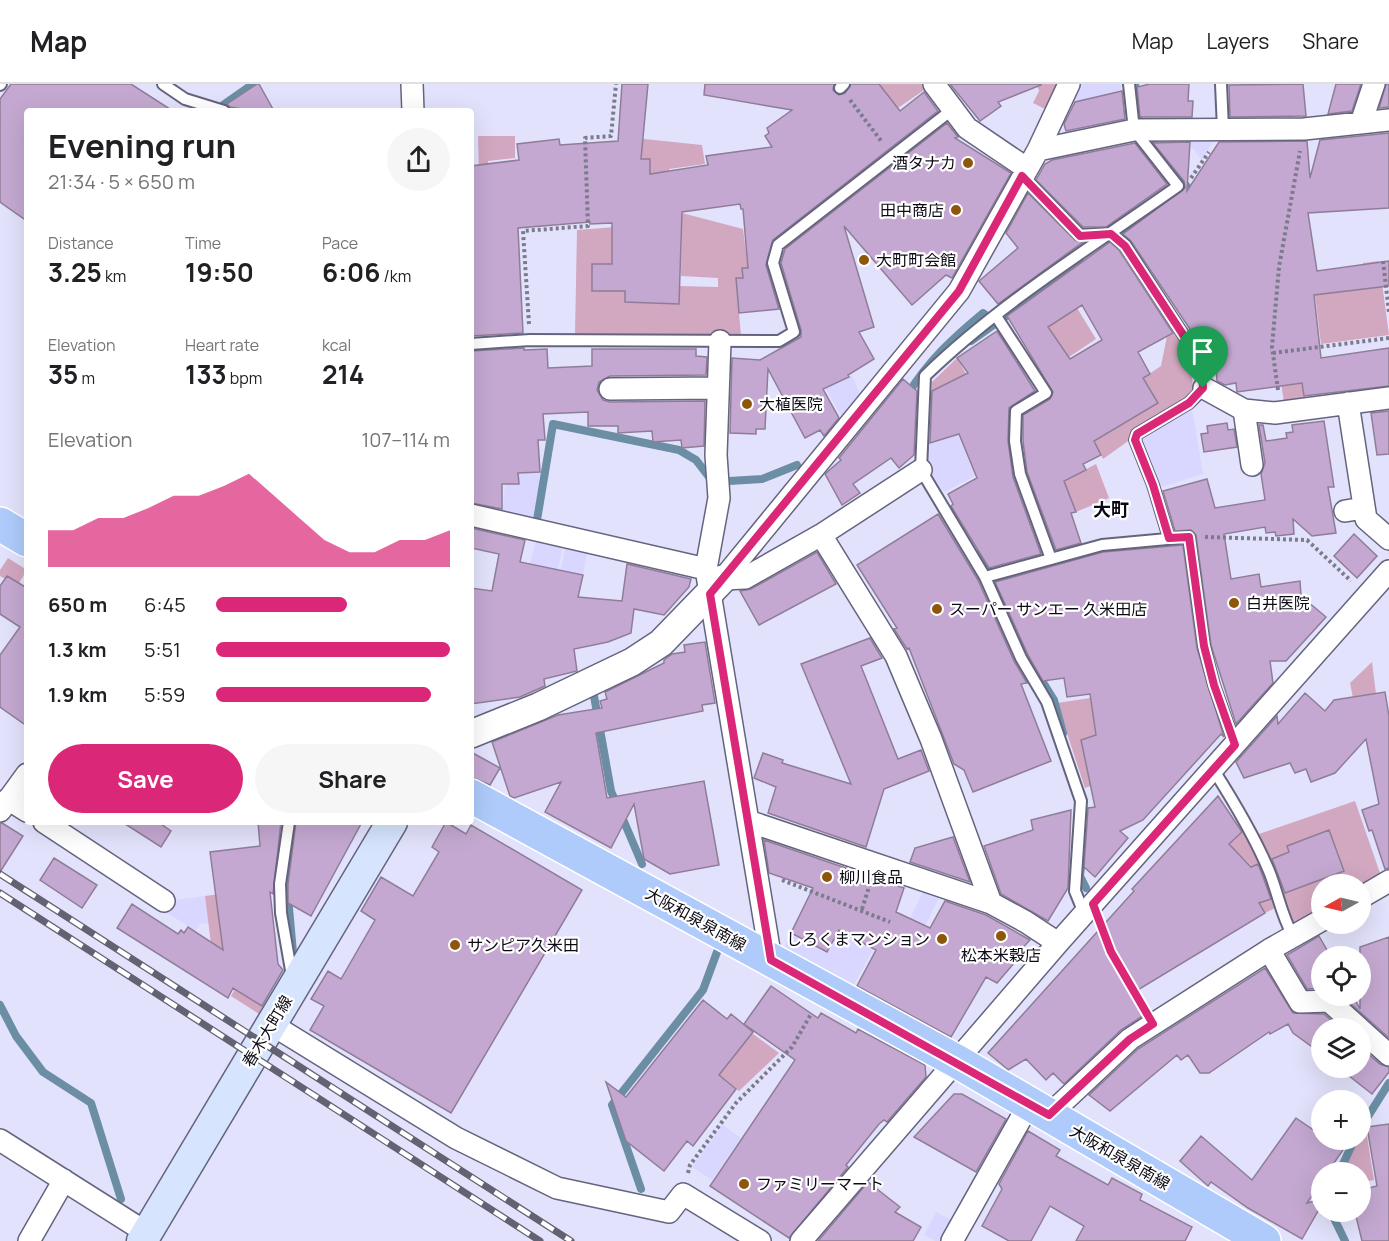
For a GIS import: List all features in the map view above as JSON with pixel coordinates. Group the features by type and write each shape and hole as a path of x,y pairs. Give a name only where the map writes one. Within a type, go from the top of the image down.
{"main road":[{"path":"0,524 24,538"},
{"name":"大阪和泉泉南線","path":"474,798 958,1062 1264,1241"},
{"name":"春木大町線","path":"150,1238 271,1024 390,825"}],"street":[{"path":"412,84 413,108"},
{"path":"934,84 967,128 1024,172"},
{"path":"474,733 538,707 632,662 661,643 959,291 1038,150 1070,84"},
{"path":"1361,123 1374,84"},
{"path":"1038,150 1139,130 1304,129 1389,120"},
{"path":"720,341 718,485 713,581 771,960"},
{"path":"610,389 718,388"},
{"path":"1203,388 1244,410 1275,413 1389,398"},
{"path":"1348,404 1355,510 1389,539"},
{"path":"1244,410 1252,465"},
{"path":"474,516 713,581 745,578 821,535 921,470"},
{"path":"821,535 896,656 931,739 991,903"},
{"path":"801,1241 958,1062 1058,943 1389,572"},
{"path":"24,778 3,805 24,810"},
{"path":"748,821 991,903 1058,943"},
{"path":"50,833 126,888 164,901"},
{"path":"1371,892 1389,881"},
{"path":"952,1241 1039,1109 1130,1039 1269,950 1311,926"},
{"path":"1269,950 1300,1002 1329,1001 1348,1018"},
{"path":"271,1024 456,1138 557,1188 669,1212 683,1194 760,1241"},
{"path":"1371,1039 1389,1055"},
{"path":"0,1140 150,1238"},
{"path":"29,1241 64,1180"}],"lane":[{"path":"163,84 185,99 214,108"},
{"path":"1089,909 1075,891 1080,801 1047,702 1021,658 990,576 921,470 925,376 957,345 995,320 1178,186 1139,130 1130,84"},
{"path":"1221,84 1223,129"},
{"path":"474,344 530,339 779,341 794,332 773,263 778,245 952,109"},
{"path":"1024,172 1080,236 1111,234 1125,246 1201,362 1203,388 1189,403 1137,434 1135,440 1153,485 1169,538"},
{"path":"995,320 1046,393 1016,411 1015,441 1020,474 1051,559"},
{"path":"990,576 1102,545 1189,537 1204,646 1214,685 1235,745"},
{"path":"1213,769 1258,846 1278,894 1282,917 1293,936"},
{"path":"289,825 280,884 281,913 294,986"}],"path":[{"path":"530,339 524,231 588,226 585,138 610,136 616,84"},
{"path":"842,86 893,155"},
{"path":"1187,181 1193,176 1223,129"},
{"path":"1275,413 1280,402 1273,353 1279,267 1304,129"},
{"path":"1383,261 1389,312"},
{"path":"1273,353 1389,338"},
{"path":"1189,537 1307,540 1367,596"},
{"path":"757,871 890,922"},
{"path":"1089,909 1153,1024"},
{"path":"683,1194 690,1166 736,1103 792,1047 825,989"}],"shaded area":[{"path":"879,84 925,84 927,88 898,108"},
{"path":"1037,84 1057,84 1045,109 1033,103 1039,91"},
{"path":"1076,84 1121,84 1121,90 1068,103"},
{"path":"1217,135 1202,160 1183,136"},
{"path":"478,136 515,136 515,158 488,161 489,173 479,174"},
{"path":"625,137 702,145 705,164 669,169 671,195 650,194 650,159 625,159"},
{"path":"682,213 743,229 748,268 743,268 746,312 739,313 741,336 575,334 577,230 616,227 612,235 612,252 627,253 626,302 678,304 679,286 718,287 718,278 681,276"},
{"path":"1379,261 1389,335 1321,344 1315,295 1366,288 1363,263"},
{"path":"1077,308 1096,339 1069,357 1048,326"},
{"path":"1175,332 1189,354 1194,394 1103,459 1085,424 1115,428 1158,403 1143,378 1161,366 1167,336"},
{"path":"957,358 966,374 947,383 953,396 951,410 930,416 932,382"},
{"path":"1300,363 1305,399 1284,402 1278,366"},
{"path":"852,375 860,394 842,417 825,388"},
{"path":"1192,407 1203,474 1158,488 1143,451 1142,438 1145,434"},
{"path":"958,435 975,476 944,492 928,468 930,444"},
{"path":"1096,464 1109,498 1076,512 1064,481"},
{"path":"540,472 535,523 502,515 505,484 519,484 518,473"},
{"path":"536,539 563,545 558,570 530,564"},
{"path":"566,545 588,550 583,575 561,570"},
{"path":"8,558 24,568 24,575 19,583 8,576 5,579 0,576 0,570"},
{"path":"1372,662 1376,694 1353,698 1350,683"},
{"path":"1097,697 1096,735 1081,740 1093,785 1085,788 1057,703"},
{"path":"1355,801 1382,879 1371,885 1371,874 1334,874 1344,870 1329,830 1287,846 1289,852 1269,860 1259,834"},
{"path":"1242,831 1259,858 1274,898 1275,908 1265,913 1246,882 1254,868 1229,844"},
{"path":"1311,883 1311,919 1294,929 1286,915 1282,894"},
{"path":"251,890 224,951 212,952 205,896"},
{"path":"923,892 939,898 925,926 910,918"},
{"path":"205,896 209,923 200,924 196,931 164,911 172,898 176,900"},
{"path":"838,931 873,950 852,988 784,948 791,933 827,952"},
{"path":"235,989 263,1006 259,1014 231,996"},
{"path":"741,1025 779,1053 739,1091 719,1075 749,1037"},
{"path":"723,1125 741,1138 712,1180 692,1167"},
{"path":"1352,1150 1369,1150 1374,1180 1371,1181 1371,1162 1348,1162"},
{"path":"936,1212 954,1221 943,1241 935,1241 924,1235"}],"building":[{"path":"11,84 131,84 168,108 24,108 24,219 0,202 0,99"},
{"path":"259,84 272,108 236,108 227,104"},
{"path":"622,84 648,84 641,159 650,159 650,174 708,165 706,156 772,147 765,136 769,133 767,128 792,110 704,95 705,84 834,84 833,90 839,95 845,93 851,84 879,84 900,111 924,92 938,111 773,240 766,265 779,309 739,313 736,278 743,278 742,268 748,268 743,209 740,204 682,212 679,304 625,302 625,291 592,291 592,264 612,264 612,223 590,224 590,222 518,228 523,333 474,336 474,166 519,160 517,144 559,139 560,145 618,141"},
{"path":"950,84 1041,85 998,102 1001,106 980,121"},
{"path":"1150,84 1189,84 1188,101 1193,101 1192,117 1140,117 1137,87"},
{"path":"1303,84 1306,116 1230,117 1229,85"},
{"path":"1336,84 1361,84 1352,111 1328,114"},
{"path":"1386,84 1389,84 1389,107 1379,108"},
{"path":"1122,91 1125,119 1066,131 1064,124 1075,102"},
{"path":"947,123 958,137 955,138 1011,173 952,278 946,275 912,305 844,226 874,327 859,332 874,359 848,375 849,377 823,389 839,418 824,436 820,430 805,438 768,369 765,429 756,429 756,434 730,433 732,358 760,360 801,337 801,330 781,263 785,249"},
{"path":"1389,133 1389,208 1308,213 1317,271 1389,261 1389,286 1314,295 1321,358 1389,348 1389,386 1304,396 1302,383 1237,392 1236,383 1225,385 1217,381 1216,368 1131,241 1123,234 1185,188 1184,181 1153,143 1190,142 1187,191 1219,142 1307,141 1310,178 1320,140"},
{"path":"1135,143 1167,184 1106,227 1083,227 1036,180 1045,164 1052,160"},
{"path":"1028,193 1075,240 1083,242 998,304 979,281 1018,248 1006,233"},
{"path":"1110,242 1119,250 1173,333 1138,352 1150,374 1143,378 1158,403 1094,441 1101,455 1083,464 1086,470 1064,481 1076,512 1071,513 1081,543 1056,550 1027,472 1023,441 1023,415 1050,399 1053,392 1007,316","holes":["1082,305 1102,340 1070,359 1048,327"]},
{"path":"997,331 1035,391 1009,408 1008,441 1013,477 1041,554 989,568 951,506 953,504 948,494 977,478 959,434 930,443 932,391 968,373 957,358"},
{"path":"547,349 548,368 592,366 592,349 696,349 696,356 707,357 706,375 610,376 599,382 597,390 603,400 610,402 705,401 704,446 682,448 681,440 653,442 652,431 618,433 618,426 588,426 588,412 543,414 545,440 538,440 540,472 518,473 519,484 502,484 502,509 474,504 474,351"},
{"path":"903,379 917,391 914,455 899,468 891,458 853,484 860,493 842,505 825,474 841,460 839,458"},
{"path":"1389,411 1389,454 1377,455 1371,413"},
{"path":"1324,421 1334,487 1328,487 1336,533 1312,536 1293,519 1294,534 1276,536 1275,532 1266,533 1265,527 1224,534 1231,579 1259,574 1261,587 1300,581 1301,596 1326,617 1286,661 1270,661 1273,683 1236,724 1211,645 1196,535 1191,530 1175,531 1163,491 1207,479 1215,508 1265,500 1261,474 1265,463 1259,425 1263,425 1266,441 1287,438 1286,433 1293,432 1292,425"},
{"path":"1227,423 1228,430 1234,429 1237,447 1204,452 1201,434 1208,433 1207,426"},
{"name":"スーパー サンエー 久米田店","path":"938,514 978,580 1014,661 1027,683 1021,684 1051,761 973,792 964,770 954,764 909,648 907,649 894,629 897,628 857,565"},
{"path":"474,529 525,540 520,562 583,575 578,597 622,601 627,564 691,579 689,587 664,615 634,609 631,633 608,642 574,649 577,671 544,679 545,686 520,697 474,704 474,588 492,591 499,554 474,549"},
{"path":"1354,534 1377,556 1357,578 1334,556"},
{"path":"1183,545 1197,648 1224,737 1221,734 1143,820 1120,831 1128,838 1095,877 1084,867 1088,808 1095,807 1081,740 1096,735 1090,694 1067,697 1064,678 1043,681 1028,655 995,582 1103,552"},
{"path":"817,552 836,584 759,625 740,591 751,589"},
{"path":"7,576 24,586 24,724 0,707 0,655 20,627 0,614 0,586"},
{"path":"870,638 882,658 861,666 898,759 921,750 929,771 884,789 866,847 768,813 776,787 754,778 763,753 783,760 782,763 851,784 801,664"},
{"path":"705,642 715,703 702,705 703,711 596,733 607,798 704,781 719,865 670,874 644,859 634,804 611,848 545,812 561,782 514,798 510,796 492,742 558,715 602,708 600,701 607,699 605,692 664,663 664,660 672,654 685,652 684,645"},
{"path":"1385,692 1389,716 1389,868 1385,869 1372,830 1369,831 1362,810 1379,804 1366,739 1335,773 1311,782 1306,769 1295,773 1290,763 1244,778 1236,762 1277,716 1278,724 1305,693 1325,711 1334,700"},
{"path":"474,754 500,768 490,785 474,778"},
{"path":"1218,796 1242,832 1229,844 1251,867 1258,864 1271,899 1259,903 1265,913 1131,994 1144,1015 1121,1030 1064,1084 1053,1073 1046,1080 1026,1059 1008,1070 988,1053 1134,891 1132,889"},
{"path":"1071,810 1068,888 1048,921 1001,894 984,846 1033,830 1031,820"},
{"path":"2,823 23,836 0,872 0,824"},
{"path":"127,825 162,825 171,831 161,847"},
{"path":"258,825 281,825 273,894 270,892 278,964 283,970 262,1006 233,988 228,998 117,928 132,904 178,934 181,930 184,933 188,927 223,950 210,852 260,846"},
{"path":"296,825 360,825 311,916 288,903 288,884"},
{"name":"サンピア久米田","path":"444,825 451,825 466,834 471,825 582,890 451,1113 310,1030 324,1006 311,999 328,971 341,979 375,920 361,911 381,877 413,896 439,852 432,847"},
{"path":"1329,830 1344,871 1336,874 1311,874 1311,883 1285,893 1272,859 1289,852 1287,846"},
{"path":"953,837 970,882 910,862 915,848"},
{"path":"764,840 904,888 896,912 930,928 945,901 986,915 1030,940 1011,960 1015,962 997,983 986,977 951,1037 857,986 876,950 839,930 827,952 791,933 813,888 769,873"},
{"path":"54,858 97,885 82,908 40,880"},
{"path":"1319,936 1325,946 1311,946 1311,989 1307,989 1287,955"},
{"path":"1389,937 1389,1038 1371,1022 1371,1018 1367,1018 1353,1006 1358,1006 1360,1009 1360,1006 1371,1006 1371,946 1363,946"},
{"path":"1265,968 1293,1013 1324,1014 1329,1018 1311,1018 1311,1046 1293,1033 1288,1024 1270,1034 1269,1032 1209,1073 1200,1073 1188,1055 1181,1060 1177,1055 1110,1111 1089,1095 1138,1049"},
{"path":"771,986 818,1018 821,1013 856,1033 858,1029 925,1065 926,1077 887,1122 884,1120 879,1124 846,1165 848,1167 789,1238 710,1186 795,1060 744,1024"},
{"path":"703,1000 727,1019 731,1014 753,1032 719,1075 736,1089 693,1146 687,1141 664,1171 626,1141 606,1082 626,1097"},
{"path":"1371,1056 1380,1064 1389,1067 1389,1072 1372,1094 1371,1090 1367,1090 1352,1078 1371,1078"},
{"path":"954,1094 962,1094 1006,1119 976,1172 914,1137"},
{"path":"1296,1118 1311,1128 1311,1150 1343,1150 1335,1162 1311,1162 1311,1197 1307,1203 1311,1202 1312,1222 1302,1239 1248,1208 1211,1182 1208,1186 1180,1161 1201,1136 1252,1180"},
{"path":"1389,1124 1389,1241 1362,1241 1357,1222 1371,1222 1371,1187 1377,1186 1371,1150 1371,1126"},
{"path":"1028,1131 1060,1150 1056,1156 1108,1185 1112,1178 1142,1194 1140,1200 1192,1227 1185,1241 1076,1241 1084,1226 1050,1206 1031,1241 1009,1241 982,1226 1002,1189 999,1184"},
{"path":"868,1182 900,1207 895,1212 921,1227 913,1241 818,1241"}],"waterway":[{"path":"223,105 253,84"},
{"path":"1135,84 1140,127 1188,188 1179,194"},
{"path":"1113,240 1152,213"},
{"path":"971,341 1081,263"},
{"path":"908,394 942,350 983,313 995,322"},
{"path":"533,525 536,526 553,424 679,450 696,460 713,482 762,479 797,465"},
{"path":"976,554 1001,591"},
{"path":"1022,641 1031,663 1054,700 1063,733"},
{"path":"594,696 611,791 642,864"},
{"path":"293,952 287,886 295,825"},
{"path":"1081,867 1080,876 1086,888"},
{"path":"641,1189 612,1105 703,990 717,952"},
{"path":"0,1005 16,1036 43,1072 91,1103 121,1199"},
{"path":"1371,1112 1389,1083"},
{"path":"1344,1162 1349,1150"},
{"path":"1336,1222 1345,1241"}],"railway":[{"path":"0,874 571,1241"},
{"path":"0,893 540,1241"}],"place":[{"name":"酒タナカ","path":"968,163"},
{"name":"田中商店","path":"956,210"},
{"name":"大町町会館","path":"864,260"},
{"name":"大植医院","path":"747,404"},
{"name":"白井医院","path":"1234,603"},
{"name":"スーパー サンエー 久米田店","path":"937,609"},
{"name":"柳川食品","path":"827,877"},
{"name":"松本米穀店","path":"1001,936"},
{"name":"しろくまマンション","path":"942,939"},
{"name":"サンピア久米田","path":"455,945"},
{"name":"ファミリーマート","path":"744,1184"}],"district":[{"name":"大町","path":"1111,510"}],"route":[{"path":"1022,176 1080,236 1111,234 1125,246 1201,362 1203,388 1189,403 1137,434 1135,440 1153,485 1169,538 1189,537 1204,646 1214,685 1235,745 1093,904 1111,952 1153,1024 1130,1039 1049,1115 958,1062 771,960 710,594 959,291 1022,176"}]}
